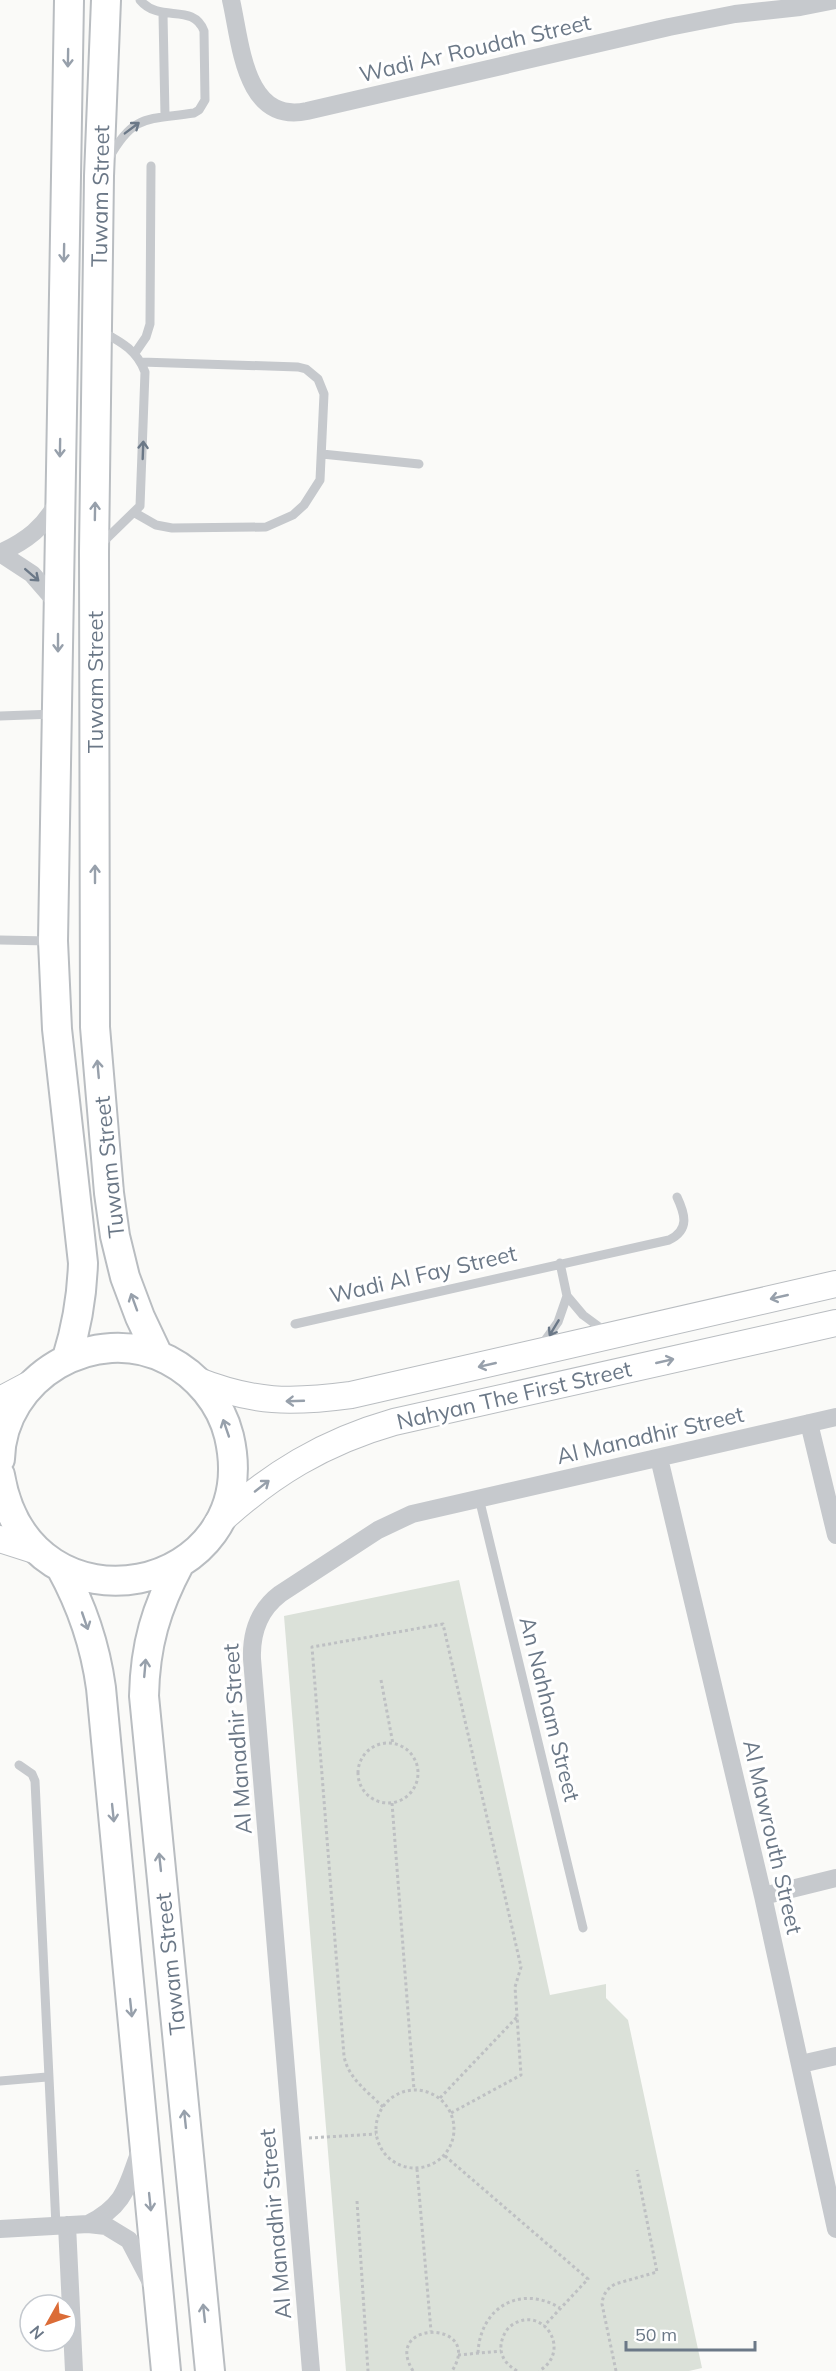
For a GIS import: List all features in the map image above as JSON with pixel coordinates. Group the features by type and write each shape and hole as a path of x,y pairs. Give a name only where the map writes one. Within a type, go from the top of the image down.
{"main road":[{"name":"Tuwam Street","path":"68,1358 82,1295 83,1263 57,1029 53,941 69,0"},
{"name":"Tuwam Street","path":"106,0 99,176 94,552 95,1027 109,1193 115,1236 125,1277 158,1355"},
{"name":"Nahyan The First Street","path":"196,1380 226,1392 256,1399 319,1400 382,1389 836,1284"},
{"name":"Nahyan The First Street","path":"217,1524 243,1500 290,1466 331,1444 363,1431 406,1419 836,1323"},
{"path":"0,1400 32,1383 68,1358 90,1351 113,1348 136,1350 158,1355 185,1370 196,1380 220,1411 232,1448 231,1488 226,1506 217,1524 195,1552 180,1563 148,1578 112,1582 95,1580 61,1568 37,1551 23,1534 11,1515 3,1495 0,1475"},
{"path":"0,1459 4,1430 13,1409 32,1383"},
{"path":"0,1539 37,1551"},
{"name":"Tawam Street","path":"180,1563 167,1588 149,1640 144,1696 210,2371"},
{"name":"Tawam Street","path":"61,1568 80,1606 98,1667 166,2371"}],"street":[{"name":"Wadi Ar Roudah Street","path":"231,0 249,79 257,93 283,111 299,113 679,25 735,14 800,7 835,0"},
{"path":"58,604 32,574 0,553 35,532 49,517 59,499"},
{"name":"Al Manadhir Street","path":"311,2371 252,1659 253,1634 257,1622 270,1602 378,1530 421,1511 836,1417"},
{"path":"810,1423 836,1534"},
{"name":"Al Mawrouth Street","path":"658,1458 763,1896 836,2229"},
{"path":"763,1896 836,1878"},
{"path":"801,2064 836,2056"},
{"path":"88,2224 106,2215 126,2192 144,2140"},
{"path":"0,2229 88,2224 106,2226 129,2240 135,2248 160,2300"},
{"path":"61,2225 74,2371"}],"lane":[{"path":"99,176 124,134 140,122 165,116 194,113 205,100 204,31 199,21 190,16 163,14 151,10 140,0"},
{"path":"163,14 165,116"},
{"path":"135,353 146,337 150,324 151,166"},
{"path":"94,552 117,527 135,513 141,500 145,372 135,353 125,344 97,329"},
{"path":"135,513 156,525 172,528 266,527 293,515 313,494 320,480 322,454 324,394 318,379 306,369 141,362"},
{"path":"322,454 419,464"},
{"path":"0,716 57,714"},
{"path":"0,940 53,941"},
{"name":"Wadi Al Fay Street","path":"295,1324 674,1238 682,1229 685,1220 677,1197"},
{"path":"560,1263 567,1296 574,1306 592,1323 613,1335"},
{"path":"532,1354 555,1328 567,1296"},
{"name":"An Nahham Street","path":"479,1498 583,1928"},
{"path":"19,1765 32,1774 35,1781 47,2077 61,2225"},
{"path":"0,2081 47,2077"}],"path":[{"path":"383,2106 346,2068 344,2056 312,1647 443,1624 521,1967 515,1987 521,2075 451,2113"},
{"path":"381,1680 393,1744"},
{"path":"393,1744 408,1751 417,1766 418,1774 413,1790 400,1801 392,1803 383,1803 368,1796 358,1773 363,1757 376,1746 393,1744"},
{"path":"392,1803 414,2090"},
{"path":"440,2098 517,2017"},
{"path":"414,2090 432,2093 440,2098 451,2113 455,2131 445,2156 437,2163 417,2169 407,2168 390,2160 376,2134 378,2115 383,2106 396,2095 414,2090"},
{"path":"293,2138 376,2134"},
{"path":"445,2156 588,2278 544,2326"},
{"path":"417,2169 431,2331"},
{"path":"616,2371 602,2298 609,2287 615,2283 657,2272 637,2170"},
{"path":"357,2201 368,2371"},
{"path":"478,2353 478,2342 486,2322 500,2307 520,2299 531,2298 561,2308"},
{"path":"517,2371 508,2365 501,2351 504,2335 514,2324 530,2320 544,2326 550,2332 555,2347 550,2362 539,2371"},
{"path":"413,2371 408,2362 409,2348 417,2336 431,2331 439,2331 452,2340 458,2355 452,2371"},
{"path":"458,2355 501,2351"}],"shaded area":[{"path":"459,1580 550,1995 606,1984 606,1998 628,2020 702,2368 689,2371 346,2371 284,1616"}]}
